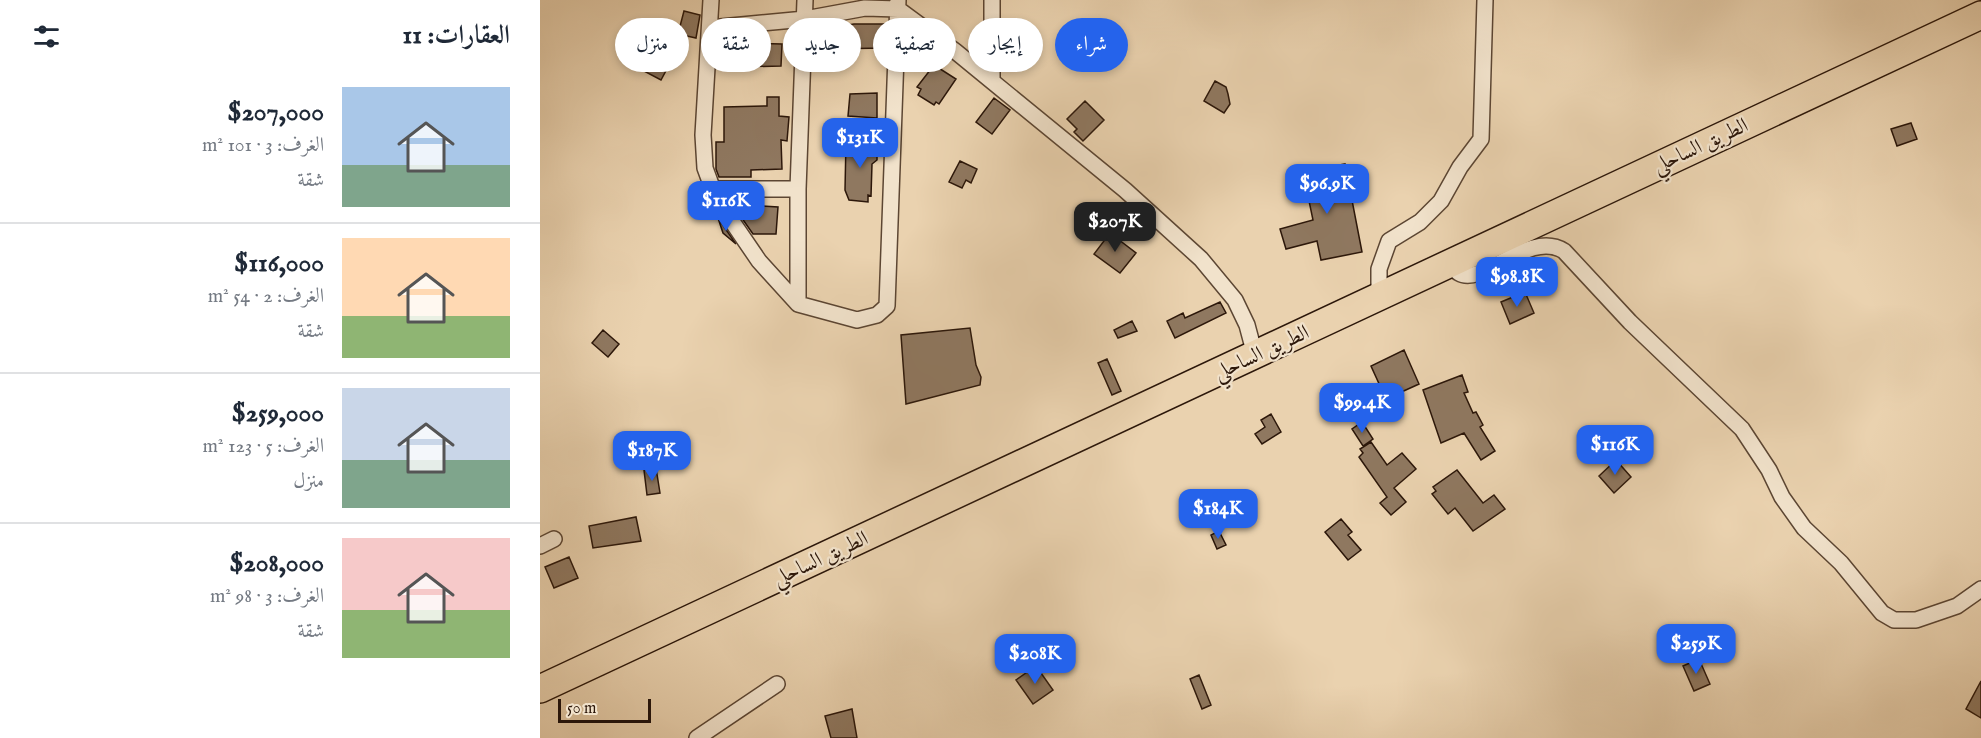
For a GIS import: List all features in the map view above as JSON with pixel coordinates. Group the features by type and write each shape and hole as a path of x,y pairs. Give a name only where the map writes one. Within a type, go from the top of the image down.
{"highway":[{"name":"الطريق الساحلي","path":"540,689 1981,15"}],"street":[{"path":"710,18 711,0"},
{"path":"805,0 805,18"},
{"path":"992,0 992,81"},
{"path":"1379,295 1379,269 1389,241 1420,222 1441,201 1460,167 1481,139 1485,0"},
{"path":"707,72 703,135 705,168 716,198 759,261 798,304 856,320 878,315 887,306 898,4"},
{"path":"810,18 898,4 1125,190 1202,259 1234,300 1247,325 1255,355"},
{"path":"798,304 798,189 803,72"},
{"path":"712,189 798,189"},
{"path":"1449,262 1459,273 1471,275 1534,248 1546,245 1556,246 1564,251 1630,322 1742,429 1769,470 1782,497 1804,528 1841,562 1882,613 1894,620 1910,621 1940,614 1981,589"},
{"path":"697,738 777,684"}],"building":[{"path":"684,11 700,15 696,38 689,36 689,18 682,18"},
{"path":"861,24 873,24 873,48 861,48"},
{"path":"771,44 782,44 781,66 771,66"},
{"path":"646,72 665,72 661,80"},
{"path":"929,72 945,72 956,79 939,104 936,102 934,105 918,95 921,89 917,87"},
{"path":"1215,81 1226,87 1228,94 1230,104 1224,113 1204,101"},
{"path":"877,93 877,118 848,116 850,94"},
{"path":"767,97 779,97 779,116 789,117 787,141 781,140 782,169 751,170 751,177 719,177 716,169 716,142 724,142 724,107 767,106"},
{"path":"994,98 1010,110 992,134 976,122"},
{"path":"1085,101 1104,120 1083,141 1074,132 1077,129 1067,119"},
{"path":"1911,123 1917,139 1897,146 1891,129"},
{"path":"877,140 877,160 872,164 871,196 868,195 868,202 849,200 845,190 846,141"},
{"path":"960,161 977,169 971,183 966,180 962,188 949,182"},
{"path":"1345,164 1362,252 1321,260 1317,241 1286,249 1280,229 1313,220 1303,172"},
{"path":"741,200 743,205 778,207 776,234 753,234 732,204"},
{"path":"718,218 736,244 723,233"},
{"path":"1110,233 1136,253 1120,273 1094,254"},
{"path":"1525,292 1534,313 1510,324 1501,302"},
{"path":"1220,302 1226,313 1175,338 1167,321 1183,313 1185,318"},
{"path":"1132,321 1137,331 1118,338 1114,330"},
{"path":"970,328 976,365 981,377 980,385 906,404 901,335"},
{"path":"603,330 619,344 608,357 592,343"},
{"path":"1404,350 1419,384 1386,399 1371,366"},
{"path":"1107,359 1121,391 1112,395 1098,363"},
{"path":"1462,375 1468,392 1464,393 1473,413 1476,412 1483,425 1480,427 1495,451 1481,460 1464,433 1441,443 1423,390"},
{"path":"1271,414 1281,432 1262,444 1255,434 1265,427 1261,420"},
{"path":"1362,422 1373,439 1363,446 1352,429"},
{"path":"1371,442 1387,465 1402,453 1416,469 1394,488 1406,502 1391,515 1380,503 1387,497 1359,457 1363,453 1360,449"},
{"path":"1616,460 1631,477 1614,493 1599,476"},
{"path":"656,468 660,493 647,495 644,470"},
{"path":"1457,470 1483,503 1494,495 1505,509 1473,531 1455,508 1448,514 1432,494 1436,491 1433,487"},
{"path":"636,517 641,541 593,548 589,526"},
{"path":"1341,519 1352,532 1348,535 1361,550 1348,560 1325,532"},
{"path":"1219,531 1226,545 1217,549 1211,535"},
{"path":"569,557 578,578 554,588 545,567"},
{"path":"1699,659 1710,684 1694,691 1683,666"},
{"path":"1036,666 1053,690 1033,704 1016,680"},
{"path":"1199,675 1211,705 1202,709 1190,679"},
{"path":"1981,681 1981,718 1966,709"},
{"path":"852,709 857,738 831,738 825,716"}]}
